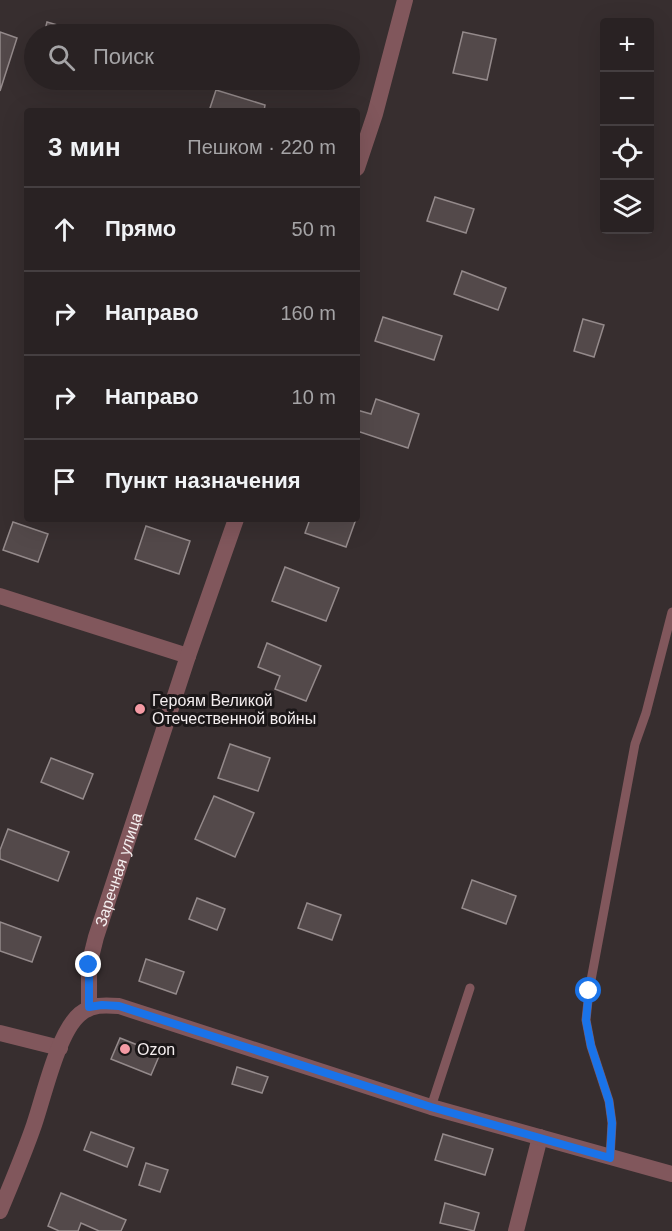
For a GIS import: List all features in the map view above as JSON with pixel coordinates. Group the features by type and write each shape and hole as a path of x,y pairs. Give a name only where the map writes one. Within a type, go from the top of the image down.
{"street":[{"path":"360,159 375,114 405,0"},
{"name":"Заречная улица","path":"89,1007 89,965 96,937 188,656 235,522"},
{"path":"0,596 188,656"},
{"path":"0,1211 27,1145 70,1025 89,1007 102,1005 119,1006 431,1107 672,1174"},
{"path":"0,1033 60,1048"},
{"path":"516,1231 540,1137"}],"lane":[{"path":"610,1158 612,1123 609,1101 591,1046 586,1020 589,991 634,744 646,713 672,612"},
{"path":"431,1107 470,987"}],"building":[{"path":"0,32 17,38 0,91"},
{"path":"463,32 496,39 487,80 453,73"},
{"path":"216,90 265,105 264,108 210,108"},
{"path":"435,197 474,209 466,233 427,221"},
{"path":"462,271 506,288 498,310 454,294"},
{"path":"383,317 442,336 434,360 375,341"},
{"path":"583,319 604,325 594,357 574,351"},
{"path":"376,399 419,414 408,448 360,432 360,411 371,414"},
{"path":"13,522 48,534 38,562 3,550"},
{"path":"309,522 355,522 346,547 305,533"},
{"path":"146,526 190,541 179,574 135,559"},
{"path":"285,567 339,588 326,621 272,601"},
{"path":"267,643 321,666 306,701 275,689 280,676 258,667"},
{"path":"230,744 270,758 258,791 218,778"},
{"path":"51,758 93,774 83,799 41,782"},
{"path":"214,796 254,813 235,857 195,839"},
{"path":"8,829 69,852 58,881 0,859 0,850"},
{"path":"472,880 516,896 506,924 462,908"},
{"path":"197,898 225,909 217,930 189,919"},
{"path":"307,903 341,915 332,940 298,928"},
{"path":"0,922 41,937 32,962 0,951"},
{"path":"146,959 184,972 176,994 139,981"},
{"path":"120,1038 160,1054 151,1075 111,1059"},
{"path":"237,1067 268,1077 262,1093 232,1084"},
{"path":"91,1132 134,1148 127,1167 84,1150"},
{"path":"443,1134 493,1149 485,1175 435,1160"},
{"path":"146,1163 168,1170 160,1192 139,1185"},
{"path":"61,1193 126,1220 121,1231 99,1231 81,1223 78,1231 59,1231 48,1226"},
{"path":"445,1203 479,1213 474,1231 440,1223"}],"place":[{"name":"Героям Великой Отечественной войны","path":"140,709"},
{"name":"Ozon","path":"125,1049"}],"route":[{"path":"89,965 89,1007 119,1006 431,1107 610,1158 612,1123 609,1101 591,1046 586,1020 589,991"}]}
